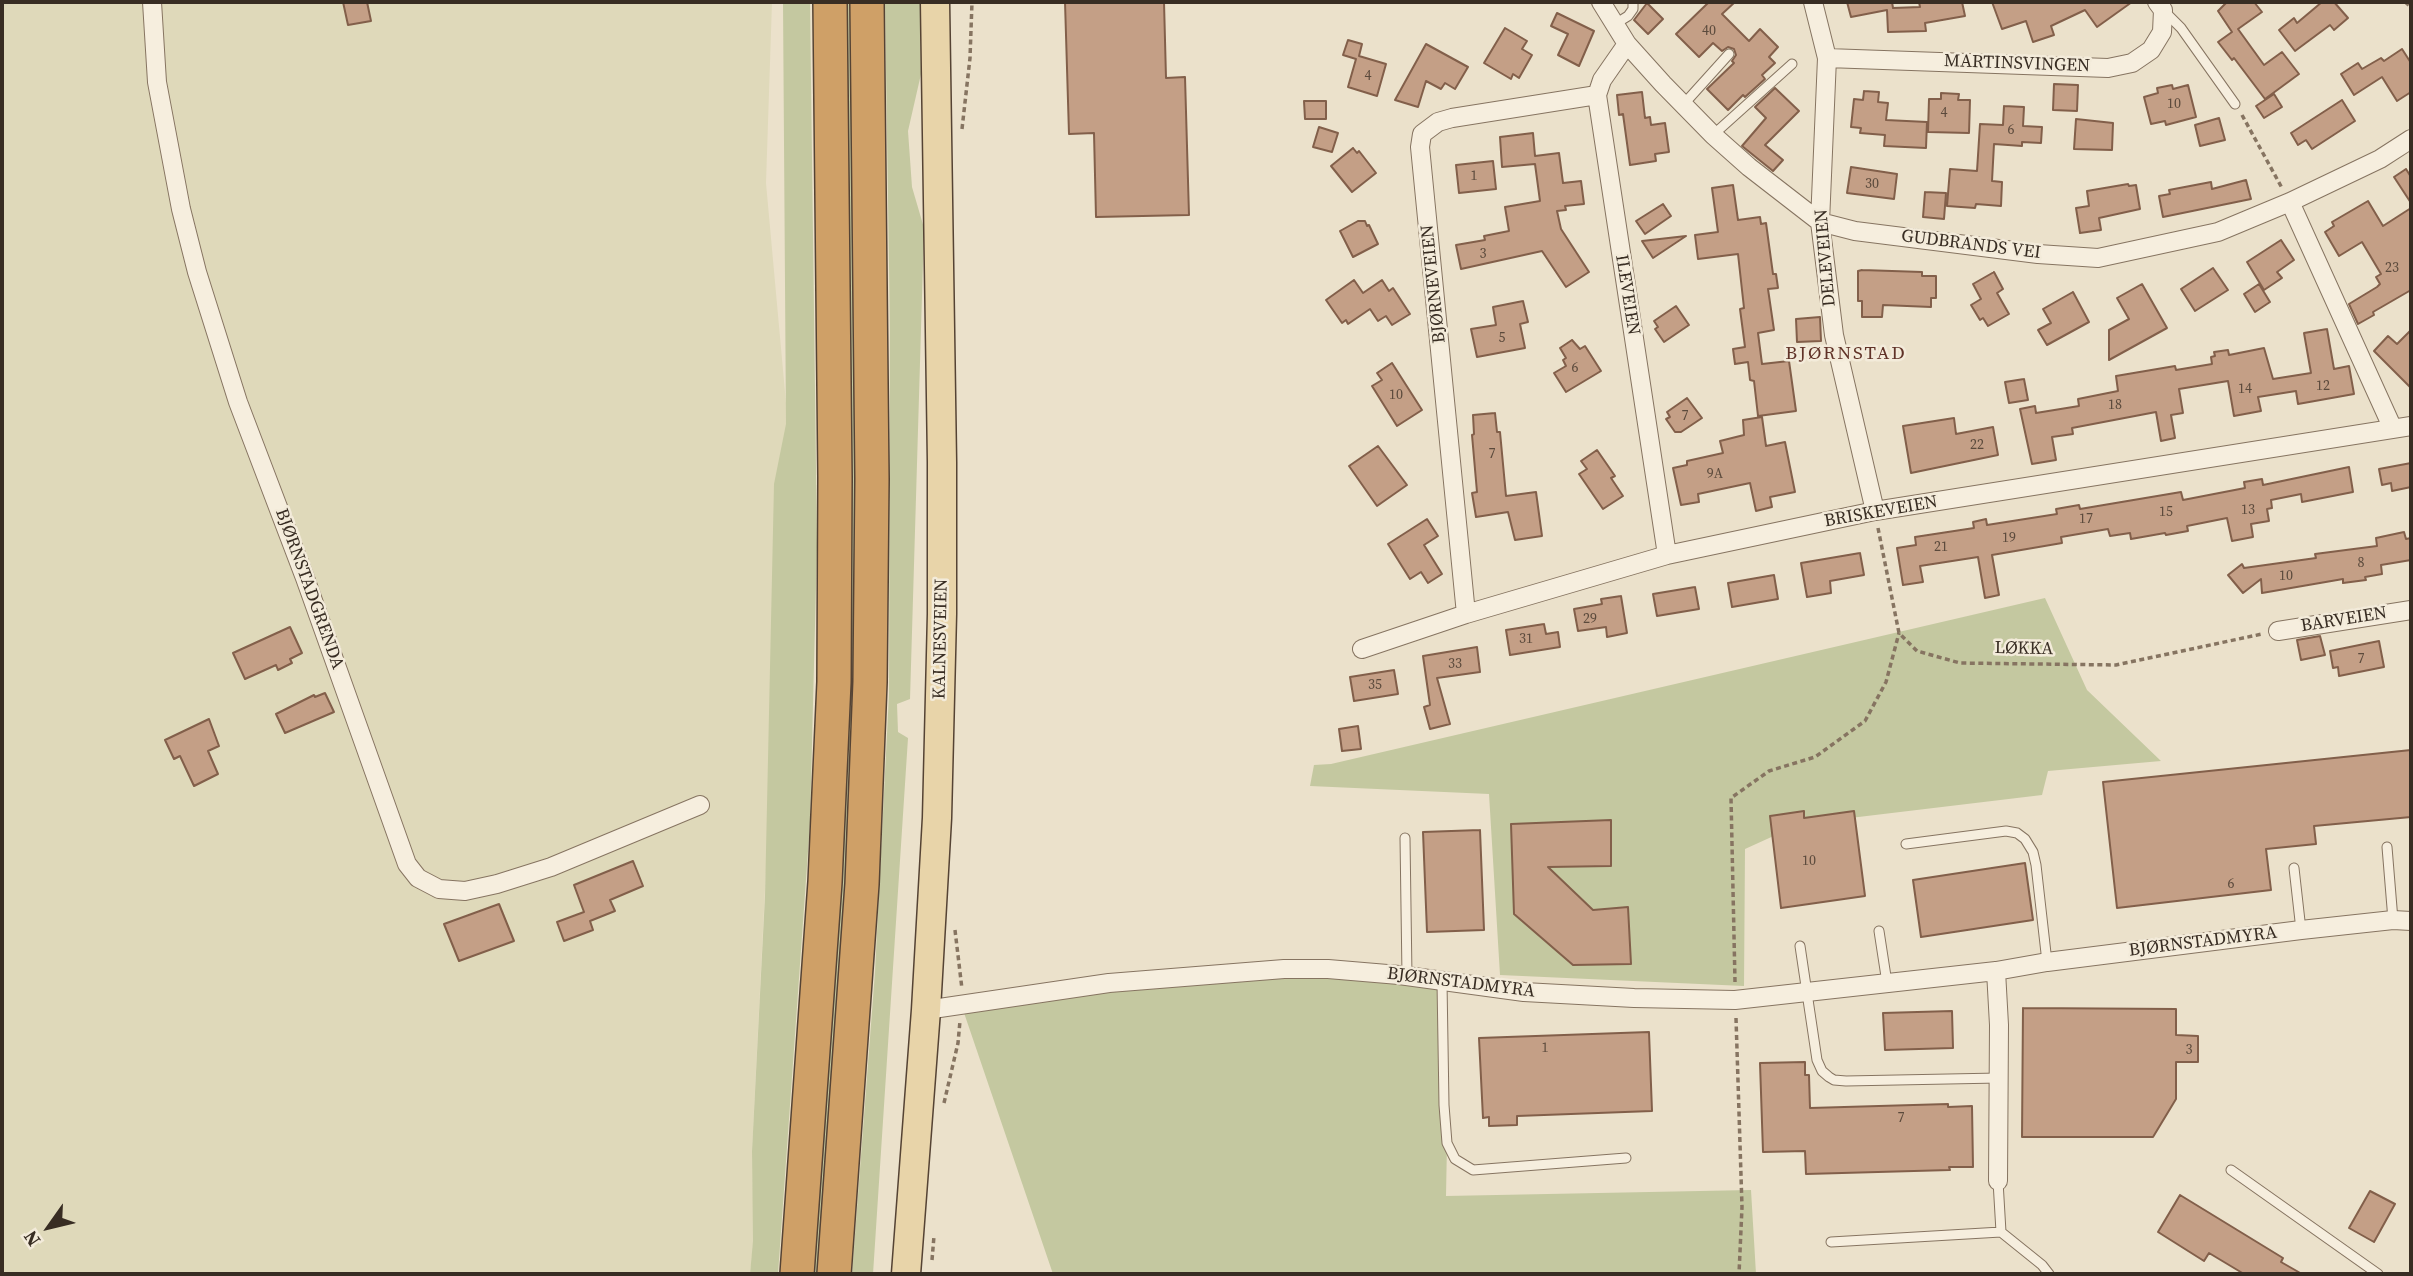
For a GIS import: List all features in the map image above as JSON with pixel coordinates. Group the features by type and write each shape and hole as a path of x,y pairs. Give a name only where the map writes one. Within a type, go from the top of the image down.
{"highway":[{"path":"797,1274 824,908 834,682 830,2"},
{"path":"834,1274 862,884 870,682 872,479 867,2"}],"main road":[{"name":"KALNESVEIEN","path":"906,1274 937,818 942,614 935,2"}],"street":[{"name":"BJØRNSTADGRENDA","path":"152,2 157,82 181,209 197,272 238,402 306,578 407,864 418,878 439,889 465,891 551,867 700,805"},
{"name":"GUDBRANDS VEI","path":"1601,2 1627,44 1683,105 1749,167 1819,222 1868,233 2038,254 2098,258 2218,232 2290,202 2380,159 2411,139"},
{"name":"DELEVEIEN","path":"1813,2 1827,58 1819,222 1834,335 1875,511"},
{"name":"MARTINSVINGEN","path":"1827,58 2108,68 2132,63 2151,50 2162,32 2160,6"},
{"path":"1597,95 1602,80 1627,44"},
{"name":"ILEVEIEN","path":"1597,95 1667,555"},
{"name":"BJØRNEVEIEN","path":"1466,614 1422,160 1422,134 1438,122 1452,118 1597,95"},
{"path":"2290,202 2402,427"},
{"name":"BRISKEVEIEN","path":"1362,649 1466,614 1667,555 1875,511 2402,427"},
{"name":"BARVEIEN","path":"2278,631 2411,610"},
{"name":"BJØRNSTADMYRA","path":"926,1010 1109,983 1182,975 1284,969 1407,977 1524,992 1735,1000 1996,971 2047,962 2301,930 2393,920 2411,921"},
{"path":"1996,971 1998,1181"}],"lane":[{"path":"1615,24 1628,16 1633,9 1633,2"},
{"path":"2160,6 2181,28 2235,104"},
{"path":"1683,105 1729,54"},
{"path":"1713,135 1792,64"},
{"path":"1906,844 2006,831 2017,833 2025,839 2033,852 2036,865 2047,962"},
{"path":"1405,838 1407,977"},
{"path":"2387,847 2393,920"},
{"path":"2294,868 2301,930"},
{"path":"1879,930 1886,983"},
{"path":"1800,946 1817,1060 1822,1071 1834,1080 1998,1078"},
{"path":"1442,982 1445,1118 1447,1143 1455,1159 1473,1170 1626,1158"},
{"path":"2231,1170 2378,1274"},
{"path":"1998,1181 2001,1232"},
{"path":"1831,1242 2001,1232 2042,1265 2049,1274"}],"path":[{"path":"2405,2 2411,7"},
{"path":"963,7 971,8"},
{"path":"2235,104 2290,202"},
{"path":"1739,1274 1742,1207 1731,798 1769,771 1815,757 1865,721 1886,682 1899,633 1875,511"},
{"name":"LØKKA","path":"1899,633 1917,651 1959,663 2116,664 2278,631"}],"shaded area":[{"path":"2,2 772,2 766,183 788,425 752,1151 754,1236 750,1274 2,1274"}],"green space":[{"path":"783,2 810,2 817,546 810,823 778,1274 750,1274 753,1241 752,1151 765,896 774,484 786,424"},
{"path":"844,2 853,2 858,598 849,876 820,1274 810,1274"},
{"path":"885,2 920,2 921,74 908,131 912,187 924,228 910,699 897,704 898,732 908,738 873,1274 852,1274 875,972 889,694 890,331"},
{"path":"2045,598 2087,690 2161,761 2048,771 2042,795 1800,824 1745,849 1744,986 1500,975 1489,794 1310,786 1314,765 1331,764"},
{"path":"1284,969 1442,982 1446,1196 1751,1190 1756,1274 1053,1274 961,1004"}],"building":[{"path":"343,2 367,2 371,21 348,25"},
{"path":"1065,2 1164,2 1166,78 1185,77 1189,215 1096,217 1094,133 1069,134"},
{"path":"1709,2 1735,2 1722,14 1749,41 1760,29 1778,47 1769,57 1775,63 1762,75 1765,79 1728,110 1707,89 1734,63 1734,49 1728,47 1722,51 1713,43 1699,57 1676,34"},
{"path":"1847,2 1892,2 1893,8 1920,7 1919,2 1962,2 1965,16 1925,23 1926,31 1888,32 1887,10 1851,17"},
{"path":"1992,2 2132,2 2097,27 2085,10 2051,26 2054,35 2033,42 2026,21 2002,29"},
{"path":"2227,2 2254,2 2262,12 2238,29 2264,65 2282,52 2299,74 2265,99 2234,58 2232,60 2218,42 2232,32 2218,11"},
{"path":"2322,2 2334,2 2348,18 2334,30 2330,25 2295,51 2279,30 2294,18 2297,23"},
{"path":"1647,3 1663,19 1648,34 1634,20"},
{"path":"1557,13 1594,31 1579,66 1558,55 1568,34 1551,26"},
{"path":"1505,28 1527,41 1522,49 1532,55 1519,78 1513,74 1511,79 1484,63"},
{"path":"1348,40 1362,44 1359,56 1386,64 1377,96 1348,87 1356,59 1343,55"},
{"path":"1426,44 1468,67 1455,89 1445,83 1441,89 1426,81 1418,107 1395,100"},
{"path":"2402,49 2411,63 2411,92 2397,101 2382,77 2354,95 2341,74 2358,63 2362,69 2381,58 2384,61"},
{"path":"2054,84 2078,85 2077,111 2053,110"},
{"path":"2172,85 2173,89 2188,85 2196,117 2166,125 2165,121 2151,124 2144,97 2158,93 2157,88"},
{"path":"1775,88 1799,111 1765,145 1783,160 1773,171 1742,146 1766,118 1755,107"},
{"path":"1864,91 1879,92 1878,102 1888,103 1886,120 1927,122 1926,148 1884,146 1885,135 1860,133 1861,128 1851,127 1854,99 1863,100"},
{"path":"1642,92 1645,118 1650,117 1651,125 1665,123 1669,152 1655,154 1656,161 1630,165 1623,114 1619,115 1617,95"},
{"path":"1941,93 1959,94 1958,100 1970,100 1969,133 1928,132 1929,99 1941,99"},
{"path":"2274,94 2282,107 2264,118 2256,106"},
{"path":"2342,100 2355,121 2312,149 2306,140 2298,145 2291,133"},
{"path":"1304,101 1326,101 1326,119 1305,119"},
{"path":"2004,106 2024,107 2023,126 2042,127 2041,143 2022,142 2022,146 1994,144 1992,181 2002,182 2001,206 1947,206 1950,169 1977,171 1980,124 2003,125"},
{"path":"2219,118 2225,140 2200,146 2195,125"},
{"path":"2076,119 2113,123 2112,150 2074,149"},
{"path":"1319,127 1338,133 1332,152 1313,147"},
{"path":"1533,133 1535,156 1559,153 1563,183 1581,181 1584,204 1565,206 1566,210 1557,211 1561,229 1589,272 1566,287 1542,251 1461,269 1456,245 1485,240 1484,236 1509,231 1505,207 1540,201 1535,164 1502,167 1500,137"},
{"path":"1353,148 1357,153 1359,151 1376,173 1352,192 1331,166"},
{"path":"1493,161 1496,189 1459,193 1456,165"},
{"path":"1851,167 1897,174 1894,199 1847,193"},
{"path":"2406,169 2411,177 2411,203 2394,177"},
{"path":"2246,180 2251,199 2163,217 2159,196 2170,194 2169,190 2211,182 2212,189"},
{"path":"1733,185 1738,220 1760,217 1761,224 1766,223 1773,274 1776,274 1778,288 1768,289 1774,330 1758,333 1762,364 1789,361 1796,411 1758,416 1754,381 1750,380 1748,362 1735,364 1733,349 1745,347 1740,309 1744,308 1738,254 1698,259 1695,235 1718,232 1712,188"},
{"path":"2136,185 2140,209 2099,218 2101,230 2080,233 2076,208 2089,206 2087,191"},
{"path":"1925,192 1946,193 1944,219 1923,217"},
{"path":"2368,201 2383,226 2411,208 2411,290 2358,324 2349,304 2377,287 2380,284 2376,277 2381,274 2362,242 2339,256 2325,232 2334,226 2332,222"},
{"path":"1663,204 1671,216 1645,234 1636,221"},
{"path":"1358,221 1365,221 1367,226 1369,225 1378,244 1353,257 1340,231"},
{"path":"1686,236 1653,258 1642,241"},
{"path":"2281,240 2294,260 2277,272 2282,278 2264,290 2247,262"},
{"path":"2213,268 2228,290 2195,311 2181,289"},
{"path":"1858,271 1922,272 1922,276 1936,276 1936,298 1931,298 1931,307 1883,305 1882,317 1862,317 1862,301 1858,301"},
{"path":"1994,272 2003,289 1997,293 2009,314 1988,326 1983,318 1980,320 1971,305 1981,299 1973,284"},
{"path":"1354,280 1363,293 1382,280 1389,291 1393,288 1410,314 1392,325 1386,316 1378,321 1370,309 1348,324 1346,320 1342,323 1326,300"},
{"path":"2142,284 2167,328 2109,360 2109,330 2129,319 2117,298"},
{"path":"2259,284 2270,302 2255,312 2244,294"},
{"path":"2073,292 2089,322 2047,345 2038,330 2051,323 2043,309"},
{"path":"1523,301 1528,322 1520,324 1525,348 1477,357 1471,329 1496,325 1493,307"},
{"path":"1676,306 1689,325 1664,342 1655,329 1658,327 1654,321"},
{"path":"1820,317 1821,341 1797,342 1796,319"},
{"path":"2327,329 2334,369 2349,366 2354,394 2298,404 2296,391 2258,397 2261,411 2234,416 2228,381 2179,389 2183,413 2171,415 2175,438 2161,441 2156,412 2072,428 2073,434 2052,437 2056,460 2032,464 2020,409 2035,406 2036,413 2079,406 2078,399 2118,391 2116,376 2175,366 2176,370 2212,364 2211,357 2215,356 2214,352 2228,350 2229,355 2264,348 2273,379 2311,373 2304,333"},
{"path":"2411,330 2411,388 2374,351 2388,336 2397,344"},
{"path":"1572,340 1580,349 1585,346 1601,371 1566,392 1554,373 1566,366 1563,360 1566,358 1560,348"},
{"path":"1392,363 1422,410 1397,426 1372,386 1382,380 1377,373"},
{"path":"2024,379 2028,400 2009,403 2005,382"},
{"path":"1687,398 1702,418 1681,432 1675,432 1666,419 1670,417 1667,412"},
{"path":"1495,413 1497,432 1500,432 1506,496 1536,492 1542,536 1515,540 1508,512 1476,517 1472,493 1477,492 1473,415"},
{"path":"1762,417 1766,446 1785,442 1795,492 1770,497 1772,507 1756,511 1750,483 1698,494 1699,502 1681,505 1673,468 1687,465 1687,461 1723,453 1720,441 1744,435 1743,420"},
{"path":"1954,418 1956,434 1993,427 1998,455 1911,473 1903,426"},
{"path":"1378,446 1407,485 1377,506 1349,466"},
{"path":"1597,450 1615,476 1611,478 1623,496 1603,509 1579,474 1587,469 1581,461"},
{"path":"2411,463 2411,487 2392,491 2391,483 2382,485 2379,469"},
{"path":"2349,467 2353,492 2302,502 2301,494 2271,500 2272,508 2267,509 2269,521 2251,524 2253,537 2232,541 2227,518 2187,526 2188,531 2131,539 2130,533 2110,536 2108,529 2061,537 2062,543 1992,555 1999,595 1985,598 1978,557 1920,566 1923,582 1903,585 1897,548 1916,545 1915,537 1974,528 1973,522 1986,519 1987,525 2057,514 2056,509 2079,505 2080,509 2181,492 2183,500 2245,488 2244,482 2262,479 2263,485"},
{"path":"1427,519 1438,536 1424,545 1442,574 1428,583 1421,572 1410,579 1388,544"},
{"path":"2404,532 2406,539 2411,538 2411,560 2381,565 2382,574 2365,577 2366,580 2343,583 2343,579 2262,593 2261,579 2243,593 2228,575 2242,564 2244,568 2316,558 2315,554 2377,546 2376,538"},
{"path":"1860,553 1864,575 1830,581 1831,593 1807,597 1801,563"},
{"path":"1774,575 1778,599 1732,607 1728,583"},
{"path":"1695,587 1699,609 1657,616 1653,594"},
{"path":"1621,596 1627,633 1607,637 1606,627 1578,631 1574,609 1602,604 1601,599"},
{"path":"1544,624 1546,634 1558,632 1560,647 1510,655 1506,630"},
{"path":"290,627 302,653 290,659 292,663 278,670 276,665 245,679 233,653"},
{"path":"2320,636 2325,655 2301,660 2297,640"},
{"path":"2379,641 2384,667 2339,676 2338,667 2333,668 2330,651"},
{"path":"1477,647 1480,672 1437,678 1450,724 1430,729 1424,707 1430,705 1423,656"},
{"path":"1394,670 1398,694 1354,701 1350,677"},
{"path":"325,693 334,712 285,733 276,714 314,695 315,697"},
{"path":"209,719 219,746 208,751 218,774 194,786 180,756 174,759 165,740"},
{"path":"1358,726 1361,749 1342,751 1339,729"},
{"path":"2411,750 2411,817 2314,826 2316,844 2266,849 2271,890 2117,908 2103,782"},
{"path":"1804,811 1804,818 1854,811 1865,896 1781,908 1770,816"},
{"path":"1611,820 1611,866 1548,867 1593,910 1628,907 1631,964 1573,965 1514,914 1511,824"},
{"path":"1480,830 1484,930 1427,932 1423,832"},
{"path":"633,861 643,886 610,900 615,911 590,921 593,930 564,941 557,922 584,912 574,885"},
{"path":"2025,863 2033,920 1921,937 1913,880"},
{"path":"499,904 514,941 459,961 444,924"},
{"path":"2023,1008 2176,1009 2176,1035 2198,1036 2198,1062 2176,1062 2176,1099 2153,1137 2022,1137"},
{"path":"1952,1011 1953,1048 1885,1050 1883,1013"},
{"path":"1649,1032 1652,1111 1517,1116 1517,1125 1489,1126 1489,1117 1483,1118 1479,1038"},
{"path":"1805,1062 1805,1075 1809,1075 1810,1108 1948,1104 1948,1107 1972,1106 1973,1167 1806,1174 1805,1151 1763,1152 1760,1063"},
{"path":"2370,1191 2395,1204 2374,1242 2349,1228"},
{"path":"2180,1195 2283,1258 2281,1262 2302,1274 2244,1274 2209,1253 2204,1261 2158,1232"}],"district":[{"name":"BJØRNSTAD","path":"1846,354"}]}
